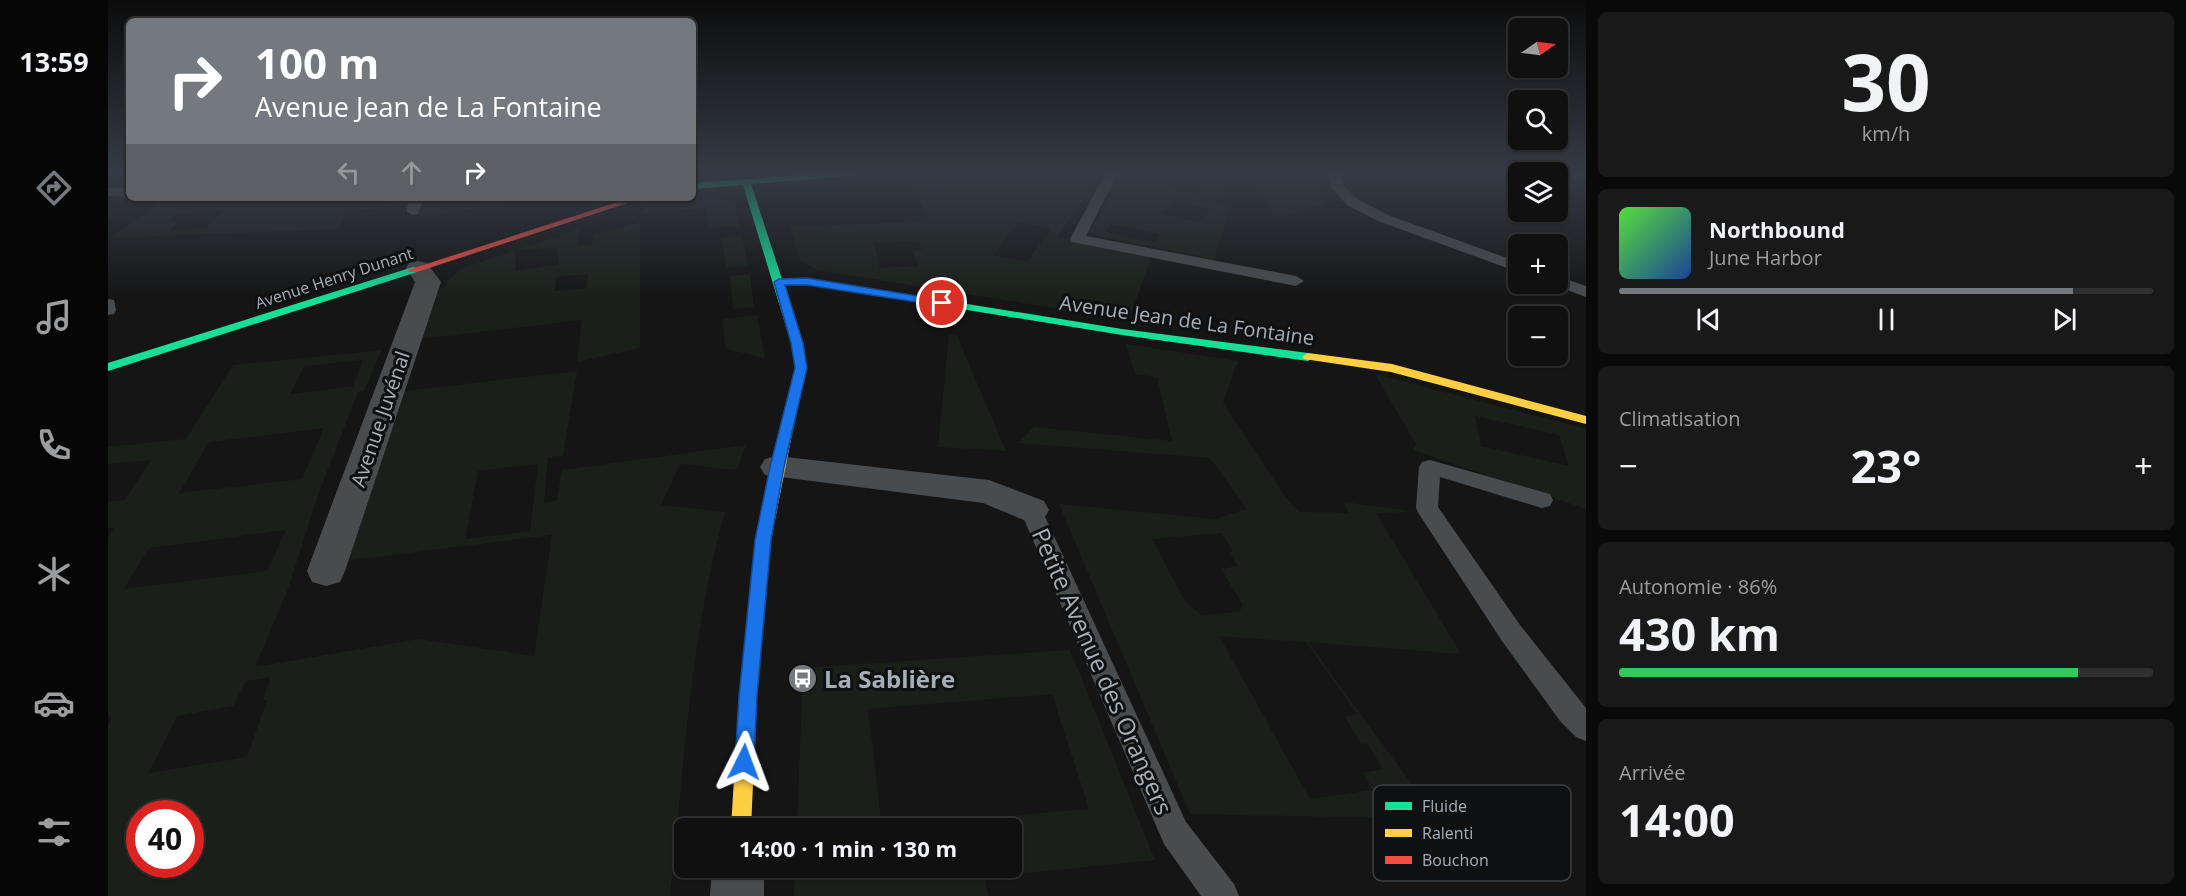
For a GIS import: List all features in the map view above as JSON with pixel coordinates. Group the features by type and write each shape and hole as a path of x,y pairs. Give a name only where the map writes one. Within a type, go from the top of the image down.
{"street":[{"name":"Avenue Henry Dunant","path":"108,367 583,216"},
{"path":"742,818 748,696 762,552 777,467 801,368 797,343 758,216"},
{"name":"Avenue Juvénal","path":"326,571 428,282 418,268"},
{"name":"Avenue Jean de La Fontaine","path":"779,282 807,281 1122,332 1392,368 1586,420"},
{"name":"Petite Avenue des Orangers","path":"777,467 989,492 1031,510"},
{"path":"737,896 738,878"}],"lane":[{"path":"1089,216 1077,239 1296,281"},
{"path":"1379,216 1508,263"},
{"path":"1568,285 1586,292"},
{"path":"108,304 108,310"},
{"path":"1542,500 1430,467 1427,508 1511,633 1570,712 1586,728"},
{"name":"Petite Avenue des Orangers","path":"1031,510 1174,834 1222,896"}],"shaded area":[{"path":"141,216 175,216 170,221 178,221 171,231 207,227 218,216 345,216 340,229 109,238"},
{"path":"419,216 436,216 418,219"},
{"path":"707,216 737,216 739,227 709,228"},
{"path":"926,216 1072,216 1057,237 1151,258 1129,320 817,270 800,260 790,227 928,221","holes":["1018,222 1051,229 1027,262 993,255","918,241 922,250 913,251 918,266 880,268 874,243"]},
{"path":"1099,216 1171,216 1201,222 1205,216 1228,216 1214,259 1102,237 1089,231","holes":["1111,224 1161,234 1156,242 1106,232"]},
{"path":"640,222 640,348 577,362 582,320 421,339 440,288 445,287 448,280 463,268 579,229 578,245 592,245 594,234","holes":["556,247 559,264 516,271 515,251","588,274 586,288 555,291 556,277"]},
{"path":"742,236 748,266 727,268 721,237"},
{"path":"750,274 754,307 733,309 730,276"},
{"path":"757,315 765,358 726,349 722,319"},
{"path":"949,334 957,336 1006,451 938,447"},
{"path":"1126,344 1238,361 1223,403 1286,498 1299,512 1348,513 1344,502 1415,512 1376,513 1461,654 1308,642 1412,785 1373,785 1373,790 1373,818 1190,814 1059,504 1215,519 1247,509 1210,458 1018,443 1034,427 1172,441 1157,377 1135,374","holes":["1222,533 1233,551 1230,552 1238,566 1221,569 1243,605 1239,612 1202,615 1186,603 1152,539","1219,636 1306,642 1357,714 1345,717 1361,744 1367,743 1383,769 1363,773 1373,790 1310,799"]},
{"path":"382,350 364,391 358,392 319,492 288,589 255,667 419,639 534,656 552,535 345,561 405,391 577,371 563,456 548,457 544,503 557,500 562,470 746,445 737,470 680,464 661,505 725,512 713,559 696,655 678,818 674,818 674,855 670,896 108,896 108,725 112,717 108,717 108,538 114,528 108,528 108,502 125,500 151,460 108,464 108,447 186,439 233,365","holes":["363,360 353,386 290,394 304,366","324,428 302,479 179,493 209,442","538,464 530,531 465,539 478,471","286,530 267,571 124,589 149,548","271,677 263,700 267,700 247,757 149,773 177,716 233,706 246,681"]},
{"path":"1375,374 1586,429 1586,509 1413,450 1416,444","holes":["1475,416 1559,435 1569,466 1481,446"]},
{"path":"1070,650 1155,860 1022,873 1022,818 986,818 1089,809 1052,694 868,709 881,818 797,818 803,668"},
{"path":"795,878 985,878 988,896 794,896"}],"traffic: fast":[{"path":"757,216 797,343 801,368 791,409"},
{"path":"108,367 413,270"},
{"path":"779,282 807,281 1122,332 1308,357"}],"traffic: slow":[{"path":"1308,357 1392,368 1586,420"},
{"path":"742,818 748,696 763,540 791,409"}],"traffic: jam":[{"path":"413,270 583,216"}],"place":[{"name":"La Sablière","path":"803,678"}],"route":[{"path":"744,762 763,540 777,467 801,368 797,343 779,282 807,281 942,303"}]}
